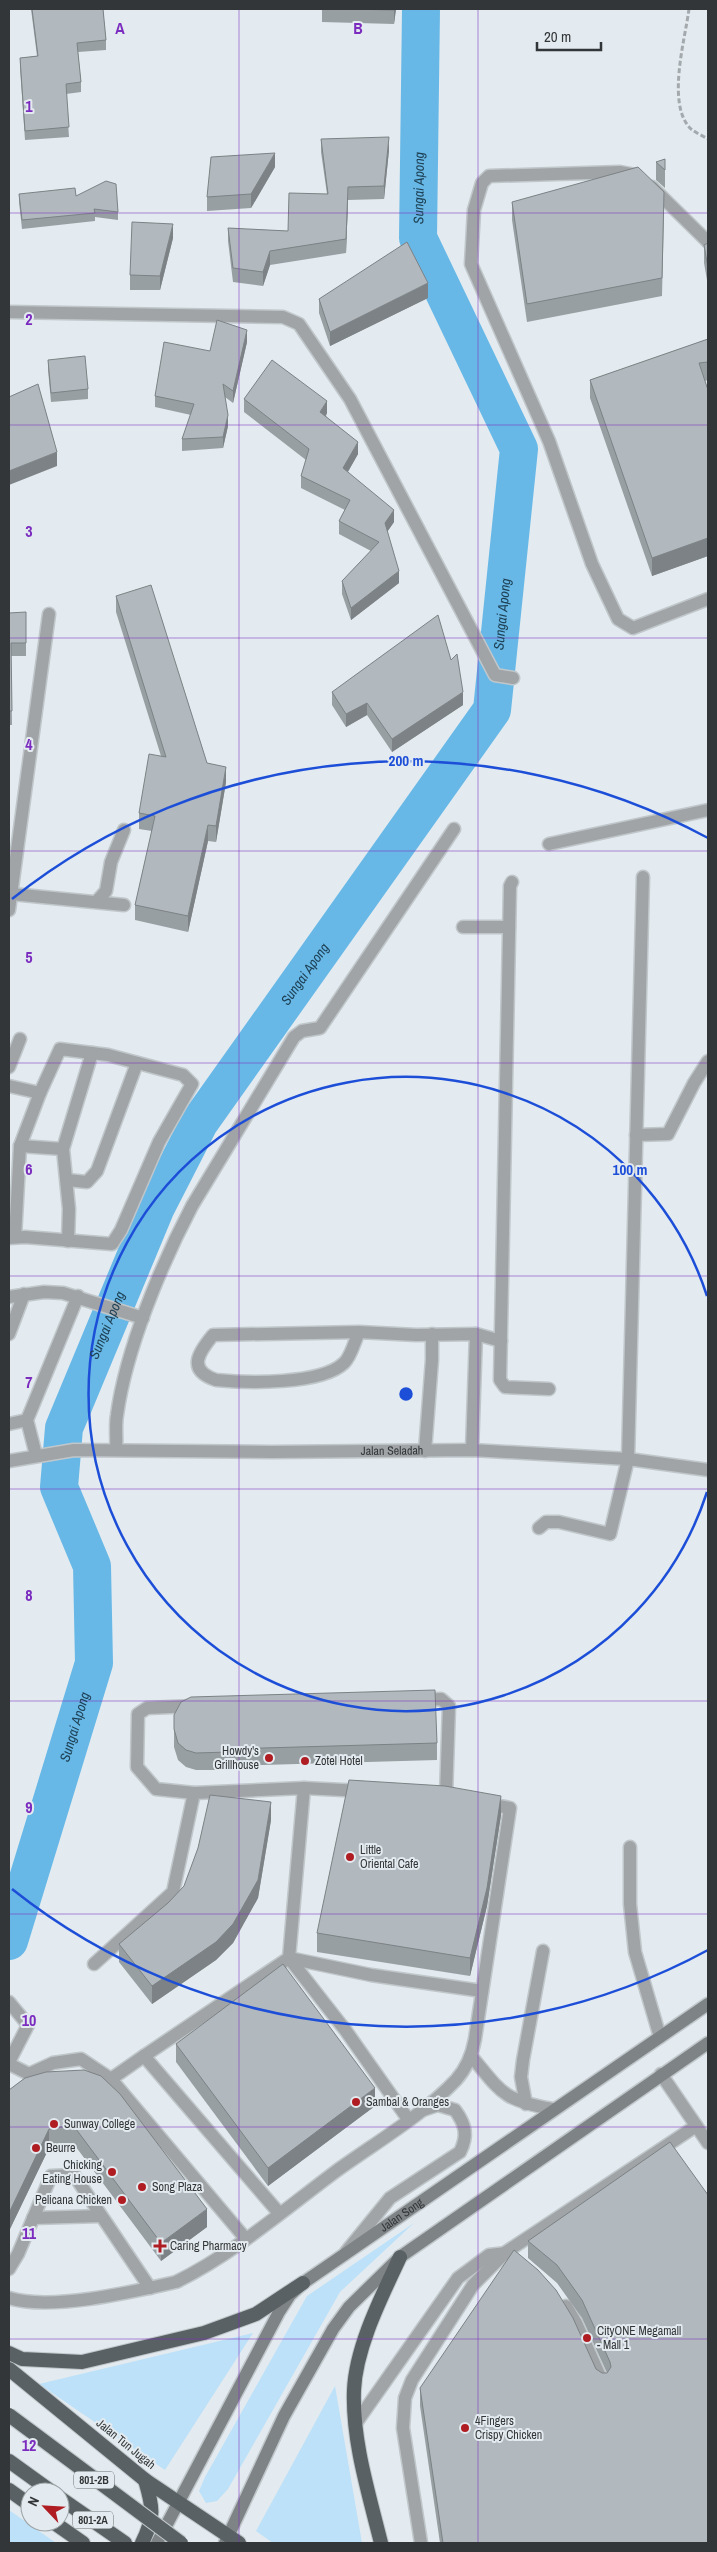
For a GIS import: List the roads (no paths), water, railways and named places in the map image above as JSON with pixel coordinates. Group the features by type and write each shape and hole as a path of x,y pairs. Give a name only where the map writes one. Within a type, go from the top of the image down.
{"highway":[{"path":"380,2543 361,2459 354,2388 360,2360 374,2318 400,2257"},
{"path":"9,2354 22,2359 82,2362 204,2333 256,2314 303,2283"},
{"name":"Jalan Tun Jugah","path":"9,2369 145,2480 231,2541"},
{"name":"801-2B","path":"9,2415 181,2543"},
{"path":"9,2461 38,2482"},
{"path":"142,2543 150,2527 153,2507 145,2480"},
{"path":"9,2490 20,2498"},
{"name":"801-2A","path":"70,2505 125,2543"},
{"name":"801-2A","path":"67,2532 83,2543"}],"main road":[{"name":"Jalan Song","path":"157,2543 279,2312 290,2296 303,2283 552,2109 708,2004"},
{"path":"231,2541 284,2416 332,2329 349,2307 400,2257 708,2043"}],"street":[{"path":"708,242 641,176 620,172 489,176 482,183 474,210 472,264 549,441 592,564 618,619 632,628 708,600"},
{"path":"9,312 284,317 299,324 350,399 496,675 513,678"},
{"path":"9,910 49,614"},
{"path":"549,844 708,810"},
{"path":"116,1449 117,1415 136,1338 178,1232 192,1206 294,1038 302,1031 320,1028 454,829"},
{"path":"97,901 106,891 111,862 124,830"},
{"path":"539,1528 546,1522 560,1522 610,1534 628,1459 643,877"},
{"path":"512,882 510,886 509,927 501,1341 502,1385 506,1387 549,1389"},
{"path":"12,894 124,905"},
{"path":"462,927 509,927"},
{"path":"9,1067 20,1039"},
{"path":"60,1049 92,1053 137,1063 183,1075 192,1084 159,1142 121,1230 112,1244 12,1238 20,1146 40,1093 60,1049"},
{"path":"68,1241 69,1209 63,1149 92,1053"},
{"path":"636,1135 668,1134 694,1083 708,1061"},
{"path":"67,1180 87,1182 97,1171 137,1063"},
{"path":"9,1086 40,1093"},
{"path":"20,1146 63,1149"},
{"path":"9,1297 44,1292 78,1296 143,1318"},
{"path":"9,1334 24,1294"},
{"path":"36,1455 27,1420 78,1296"},
{"path":"359,1332 346,1362 328,1373 304,1380 216,1380 205,1376 199,1366 199,1352 213,1335 359,1332 476,1334 501,1341"},
{"path":"425,1451 432,1360 432,1334"},
{"path":"472,1450 476,1334"},
{"path":"9,1424 27,1420"},
{"name":"Jalan Seladah","path":"9,1461 53,1452 116,1449 270,1452 472,1450 628,1459 708,1470"},
{"path":"401,1700 440,1699 449,1706 446,1797"},
{"path":"206,1706 147,1708 138,1714 138,1767 156,1789 194,1793 304,1788 379,1792"},
{"path":"304,1788 289,1958 346,2032 408,2119"},
{"path":"94,1964 173,1892 194,1793"},
{"path":"9,2298 33,2302 54,2302 150,2288 176,2282 191,2275 280,2213 408,2119 456,2080 472,2057 510,1808 474,1801"},
{"path":"630,1847 630,1904 635,1952 660,2037"},
{"path":"526,2104 522,2077 523,2060 543,1951"},
{"path":"112,2079 289,1958 371,1975 482,1991"},
{"path":"9,2002 28,2025 9,2063 29,2074 53,2063 81,2059 112,2079 245,2238"},
{"path":"144,2056 280,2213"},
{"path":"472,2057 506,2096 526,2104 552,2109"},
{"path":"661,2074 708,2143"},
{"path":"344,2254 390,2198 460,2152 466,2141 462,2120 455,2110 438,2105 420,2110"},
{"path":"421,2543 403,2428 405,2398 412,2380 473,2285 506,2252 696,2126"},
{"path":"9,2269 18,2254 51,2176 74,2175 150,2288"},
{"path":"33,2218 101,2216"},
{"path":"356,2423 458,2278 489,2255 506,2252 518,2261"},
{"path":"557,2296 576,2323 603,2383"}],"waterway":[{"name":"Sungai Apong","path":"9,1941 94,1663 92,1566 59,1487 64,1428 156,1207 199,1123 492,710 519,449 418,238 421,9"}],"place":[{"name":"Howdy's Grillhouse","path":"269,1758"},
{"name":"Zotel Hotel","path":"305,1761"},
{"name":"Little Oriental Cafe","path":"350,1857"},
{"name":"Sambal & Oranges","path":"356,2102"},
{"name":"Sunway College","path":"54,2124"},
{"name":"Beurre","path":"36,2148"},
{"name":"Chicking Eating House","path":"112,2172"},
{"name":"Song Plaza","path":"142,2187"},
{"name":"Pelicana Chicken","path":"122,2200"},
{"name":"Caring Pharmacy","path":"160,2246"},
{"name":"CityONE Megamall - Mall 1","path":"587,2338"},
{"name":"4Fingers Crispy Chicken","path":"465,2428"}]}
